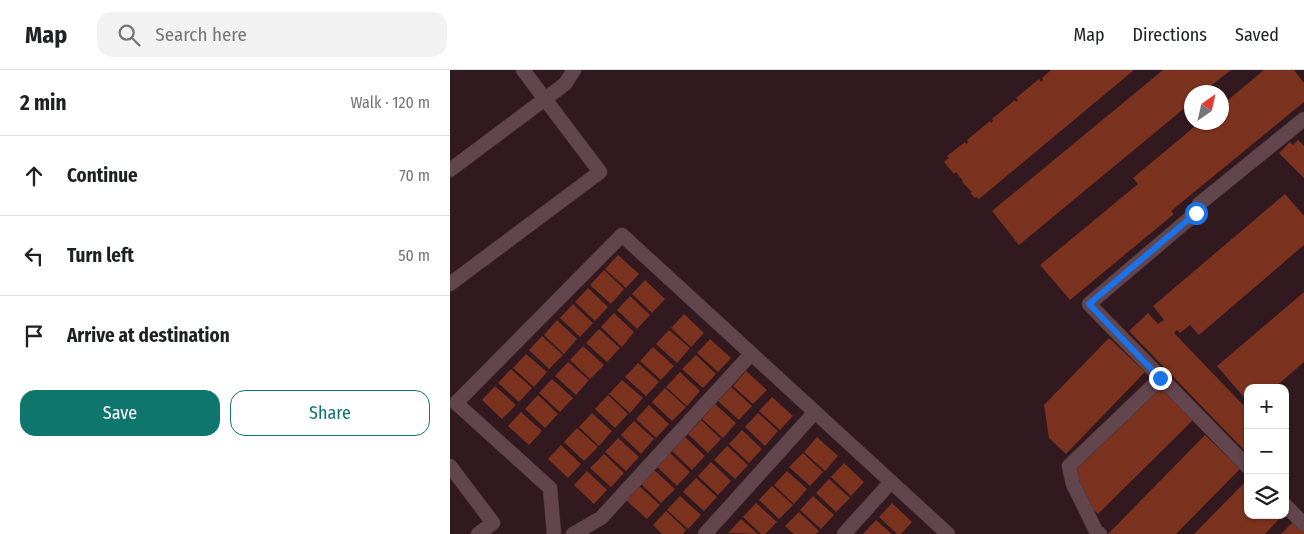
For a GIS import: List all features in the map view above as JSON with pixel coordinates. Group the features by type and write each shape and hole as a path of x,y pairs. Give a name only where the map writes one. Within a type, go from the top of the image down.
{"street":[{"path":"450,284 600,172 523,70"},
{"path":"450,170 565,84 574,70"},
{"path":"1244,463 1089,304 1196,213 1199,204 1304,119"},
{"path":"554,534 550,488 456,403 622,236 948,534"},
{"path":"573,534 601,518 751,354"},
{"path":"1100,534 1096,530 1073,484 1069,466 1160,378"},
{"path":"705,534 815,412"},
{"path":"450,467 493,523 478,534"},
{"path":"844,534 891,482"},
{"path":"1289,509 1304,524"}],"building":[{"path":"1051,70 1134,70 979,199 975,198 956,172 954,174 944,162 949,158 947,156 965,142 966,144 967,140 990,121 991,123 992,119 1015,100 1016,102 1018,101 1016,98 1039,79 1041,82 1042,78"},
{"path":"1163,70 1231,70 1212,85 1184,85 1184,109 1019,245 992,211"},
{"path":"1264,70 1294,70 1304,83 1304,102 1171,211 1174,214 1070,300 1040,265 1138,184 1133,178 1190,130 1229,130 1229,99"},
{"path":"1298,140 1304,146 1304,178 1279,153 1290,142 1293,145"},
{"path":"1285,194 1304,216 1304,245 1199,335 1190,325 1180,333 1177,330 1174,333 1244,406 1244,450 1129,331 1148,313 1158,324 1164,320 1153,306"},
{"path":"618,255 639,274 626,288 605,269"},
{"path":"604,270 624,289 611,304 590,285"},
{"path":"645,280 665,299 652,313 632,294"},
{"path":"588,288 608,307 595,321 575,302"},
{"path":"1304,292 1304,362 1279,384 1244,384 1244,397 1217,366"},
{"path":"630,296 650,315 637,329 617,310"},
{"path":"573,304 593,323 580,337 560,318"},
{"path":"614,313 634,332 622,347 601,327"},
{"path":"684,314 704,333 691,347 671,328"},
{"path":"557,320 577,339 564,354 544,335"},
{"path":"599,329 620,348 607,362 586,343"},
{"path":"669,330 690,348 677,363 656,344"},
{"path":"542,336 563,355 549,369 529,350"},
{"path":"1109,338 1145,372 1066,454 1049,438 1044,405"},
{"path":"710,339 731,358 718,372 697,353"},
{"path":"583,346 604,365 590,379 570,360"},
{"path":"653,347 674,366 661,380 640,361"},
{"path":"526,354 547,372 534,387 513,368"},
{"path":"696,355 716,374 703,388 682,369"},
{"path":"568,362 589,380 576,395 555,376"},
{"path":"638,363 659,382 646,396 625,377"},
{"path":"511,369 532,388 519,402 498,383"},
{"path":"746,371 767,390 753,404 733,386"},
{"path":"680,372 700,391 687,406 666,387"},
{"path":"552,379 573,398 560,412 539,393"},
{"path":"622,380 643,398 630,413 609,394"},
{"path":"495,386 516,405 502,419 482,400"},
{"path":"1159,386 1193,420 1098,514 1080,496 1076,483 1078,472 1076,469"},
{"path":"731,387 752,406 739,420 718,401"},
{"path":"665,388 686,407 672,421 652,402"},
{"path":"538,395 558,414 545,428 525,409"},
{"path":"608,395 628,414 615,428 595,409"},
{"path":"772,397 793,416 780,430 759,411"},
{"path":"715,404 736,423 723,438 702,419"},
{"path":"649,405 669,424 656,438 636,419"},
{"path":"521,412 542,431 529,445 508,426"},
{"path":"592,413 612,431 599,446 579,427"},
{"path":"758,413 778,431 765,446 745,427"},
{"path":"701,420 721,439 708,453 688,434"},
{"path":"634,421 654,439 641,454 621,435"},
{"path":"577,428 598,447 584,461 564,442"},
{"path":"742,430 762,449 749,463 729,444"},
{"path":"1205,435 1240,469 1176,534 1108,534"},
{"path":"685,437 705,456 692,470 672,451"},
{"path":"817,437 838,456 825,471 804,452"},
{"path":"618,438 639,457 626,471 605,452"},
{"path":"561,445 581,464 568,478 548,459"},
{"path":"727,446 748,465 735,479 714,460"},
{"path":"670,453 690,472 677,486 657,467"},
{"path":"803,453 823,472 810,486 789,467"},
{"path":"604,454 624,473 611,487 590,468"},
{"path":"711,462 731,481 718,495 698,476"},
{"path":"844,463 864,482 851,496 831,477"},
{"path":"654,470 675,489 661,503 641,484"},
{"path":"587,471 607,490 594,504 574,485"},
{"path":"787,471 807,489 794,504 774,485"},
{"path":"696,478 717,497 704,511 683,492"},
{"path":"829,479 850,498 836,512 816,493"},
{"path":"1244,483 1244,519 1279,519 1265,534 1194,534"},
{"path":"639,486 660,505 647,519 626,500"},
{"path":"772,486 793,505 779,519 759,500"},
{"path":"680,496 701,515 688,529 667,510"},
{"path":"813,496 834,515 821,529 800,510"},
{"path":"756,503 777,522 765,534 761,534 743,517"},
{"path":"892,503 912,522 901,534 897,534 879,517"},
{"path":"666,511 686,530 683,534 662,534 653,525"},
{"path":"799,512 819,531 816,534 794,534 785,526"},
{"path":"741,519 758,534 728,533"},
{"path":"876,520 892,534 863,534"},
{"path":"1294,521 1304,531 1304,534 1281,534"}],"route":[{"path":"1160,378 1089,304 1196,213"}]}
